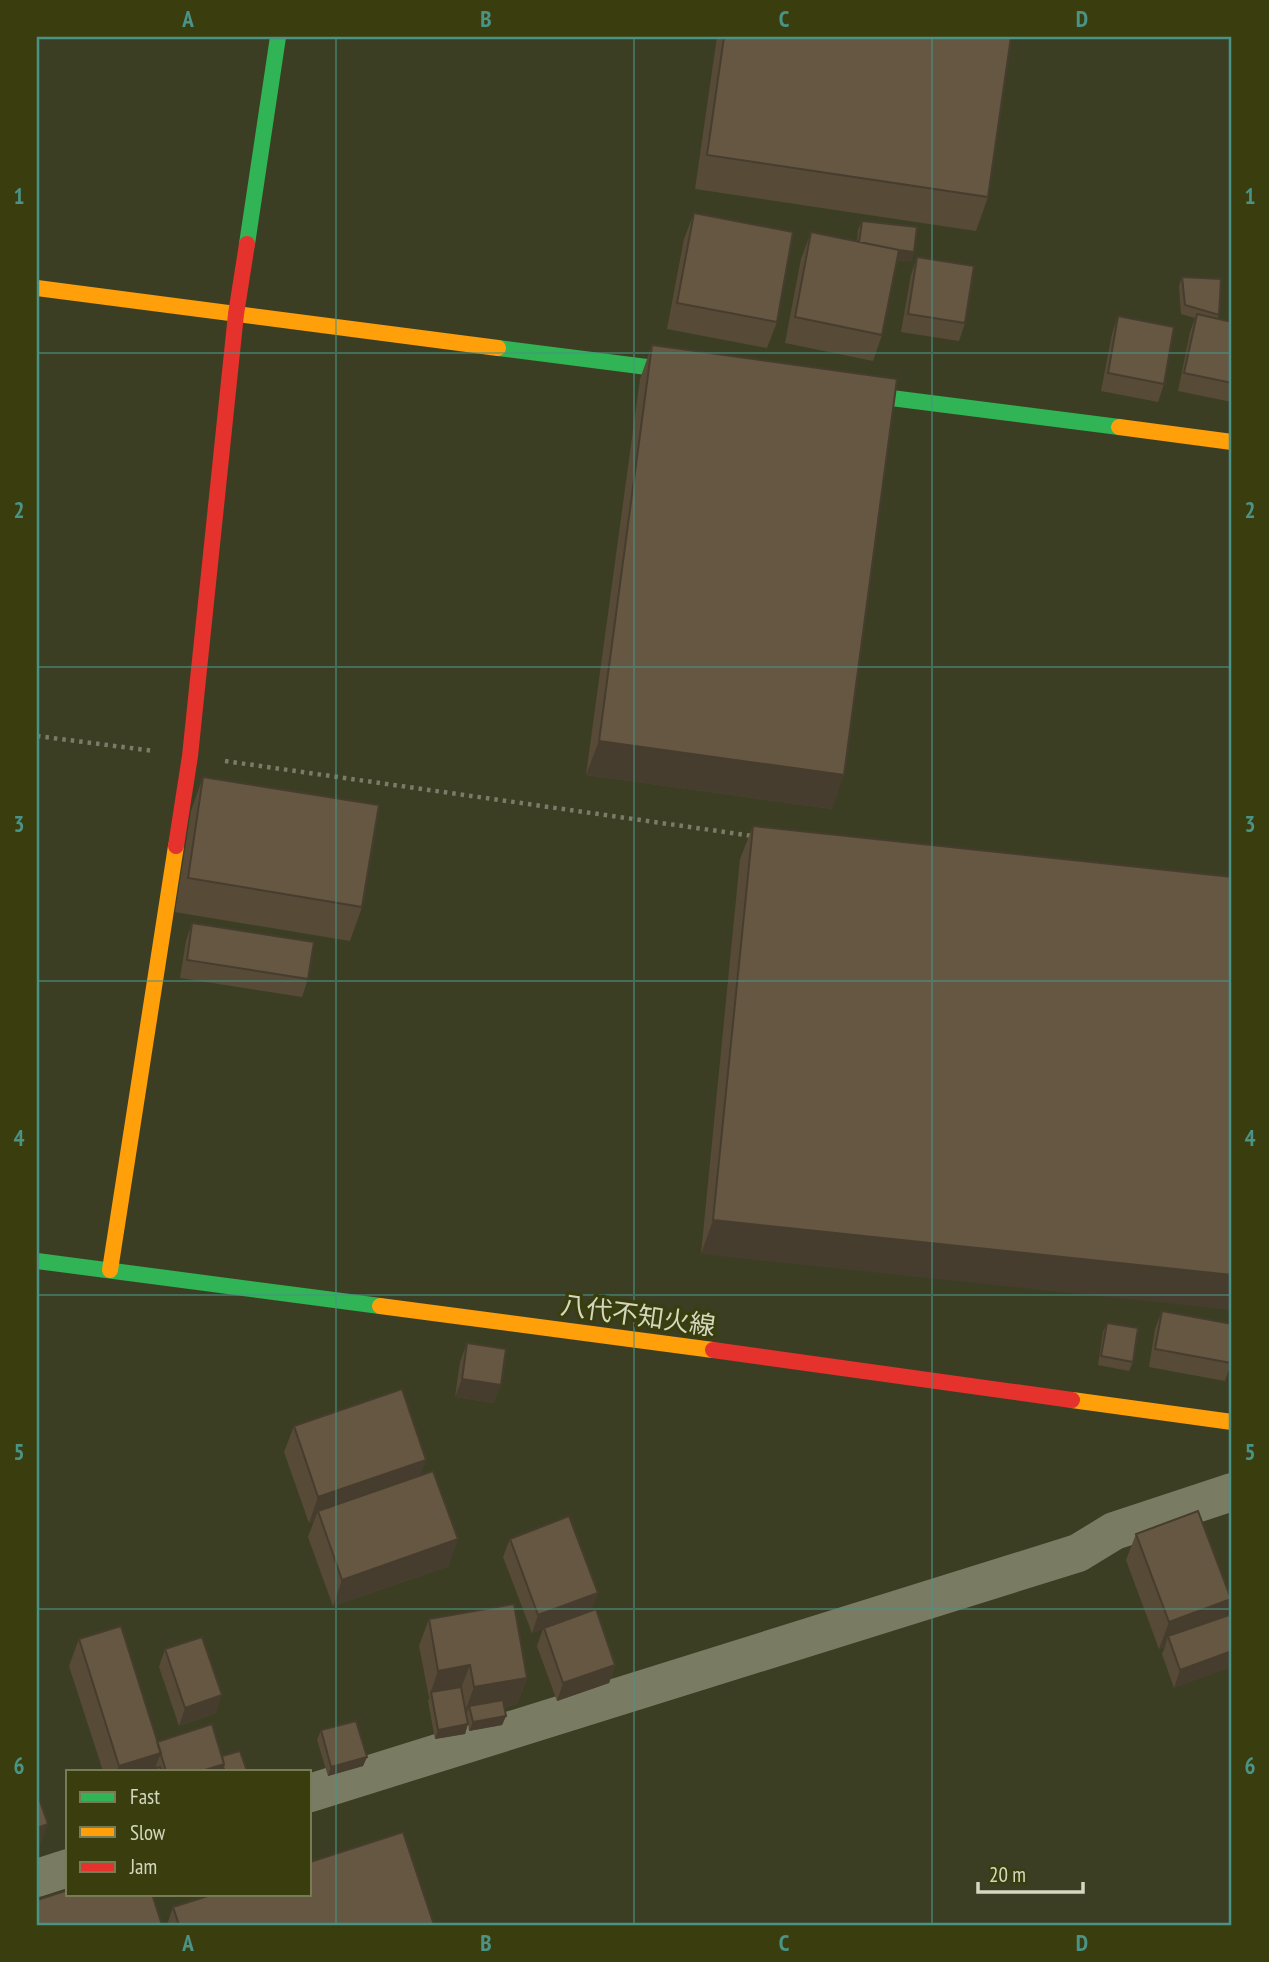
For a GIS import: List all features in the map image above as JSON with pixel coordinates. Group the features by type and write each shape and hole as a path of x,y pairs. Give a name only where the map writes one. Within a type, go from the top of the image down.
{"street":[{"path":"110,1270 190,756 236,314 278,37"},
{"path":"37,288 706,375"},
{"path":"831,391 1232,442"},
{"name":"八代不知火線","path":"37,1261 640,1340 1230,1422"},
{"path":"1230,1422 1232,1404"},
{"path":"312,1792 1078,1553 1114,1531 1232,1492"},
{"path":"37,1878 66,1869"}],"path":[{"path":"37,736 766,838"}],"building":[{"path":"724,37 1011,37 988,197 707,155"},
{"path":"694,213 793,232 777,322 677,303"},
{"path":"862,221 917,227 914,252 859,242"},
{"path":"811,232 899,250 882,335 795,317"},
{"path":"917,257 974,266 965,323 908,314"},
{"path":"1182,277 1221,279 1219,315 1185,305"},
{"path":"1197,314 1232,322 1232,383 1184,373"},
{"path":"1118,316 1174,327 1164,384 1108,373"},
{"path":"652,345 897,379 844,775 599,741"},
{"path":"203,777 379,805 362,907 188,878"},
{"path":"753,826 1232,877 1232,1275 713,1220"},
{"path":"192,923 314,942 308,979 187,960"},
{"path":"1162,1311 1232,1324 1231,1363 1155,1349"},
{"path":"1107,1323 1138,1328 1133,1362 1101,1356"},
{"path":"467,1343 506,1349 501,1385 462,1379"},
{"path":"402,1389 426,1460 318,1497 294,1426"},
{"path":"433,1471 458,1539 342,1580 318,1511"},
{"path":"1198,1511 1231,1599 1169,1622 1136,1534"},
{"path":"569,1516 598,1593 538,1615 510,1539"},
{"path":"514,1604 527,1678 474,1687 470,1665 438,1671 429,1619"},
{"path":"596,1609 615,1665 563,1683 544,1628"},
{"path":"1232,1614 1232,1651 1180,1670 1168,1636"},
{"path":"121,1626 161,1753 119,1766 79,1639"},
{"path":"202,1637 222,1695 185,1708 165,1649"},
{"path":"461,1687 468,1724 438,1730 431,1692"},
{"path":"503,1700 506,1716 473,1722 469,1706"},
{"path":"356,1721 367,1757 331,1767 321,1730"},
{"path":"212,1724 224,1764 205,1770 166,1770 157,1742"},
{"path":"240,1751 247,1770 224,1770 222,1756"},
{"path":"37,1793 48,1824 37,1828"},
{"path":"403,1832 434,1925 179,1925 173,1907 208,1896 312,1896 312,1861"},
{"path":"66,1891 66,1896 153,1896 162,1925 37,1925 37,1900"}],"traffic: fast":[{"path":"247,244 278,37"},
{"path":"498,348 694,373"},
{"path":"844,392 1119,427"},
{"path":"37,1261 380,1306"}],"traffic: slow":[{"path":"37,288 498,348"},
{"path":"1119,427 1232,442"},
{"path":"110,1270 176,846"},
{"path":"380,1306 713,1350"},
{"path":"1072,1400 1232,1422"}],"traffic: jam":[{"path":"176,846 190,756 236,314 247,244"},
{"path":"713,1350 1072,1400"}]}
